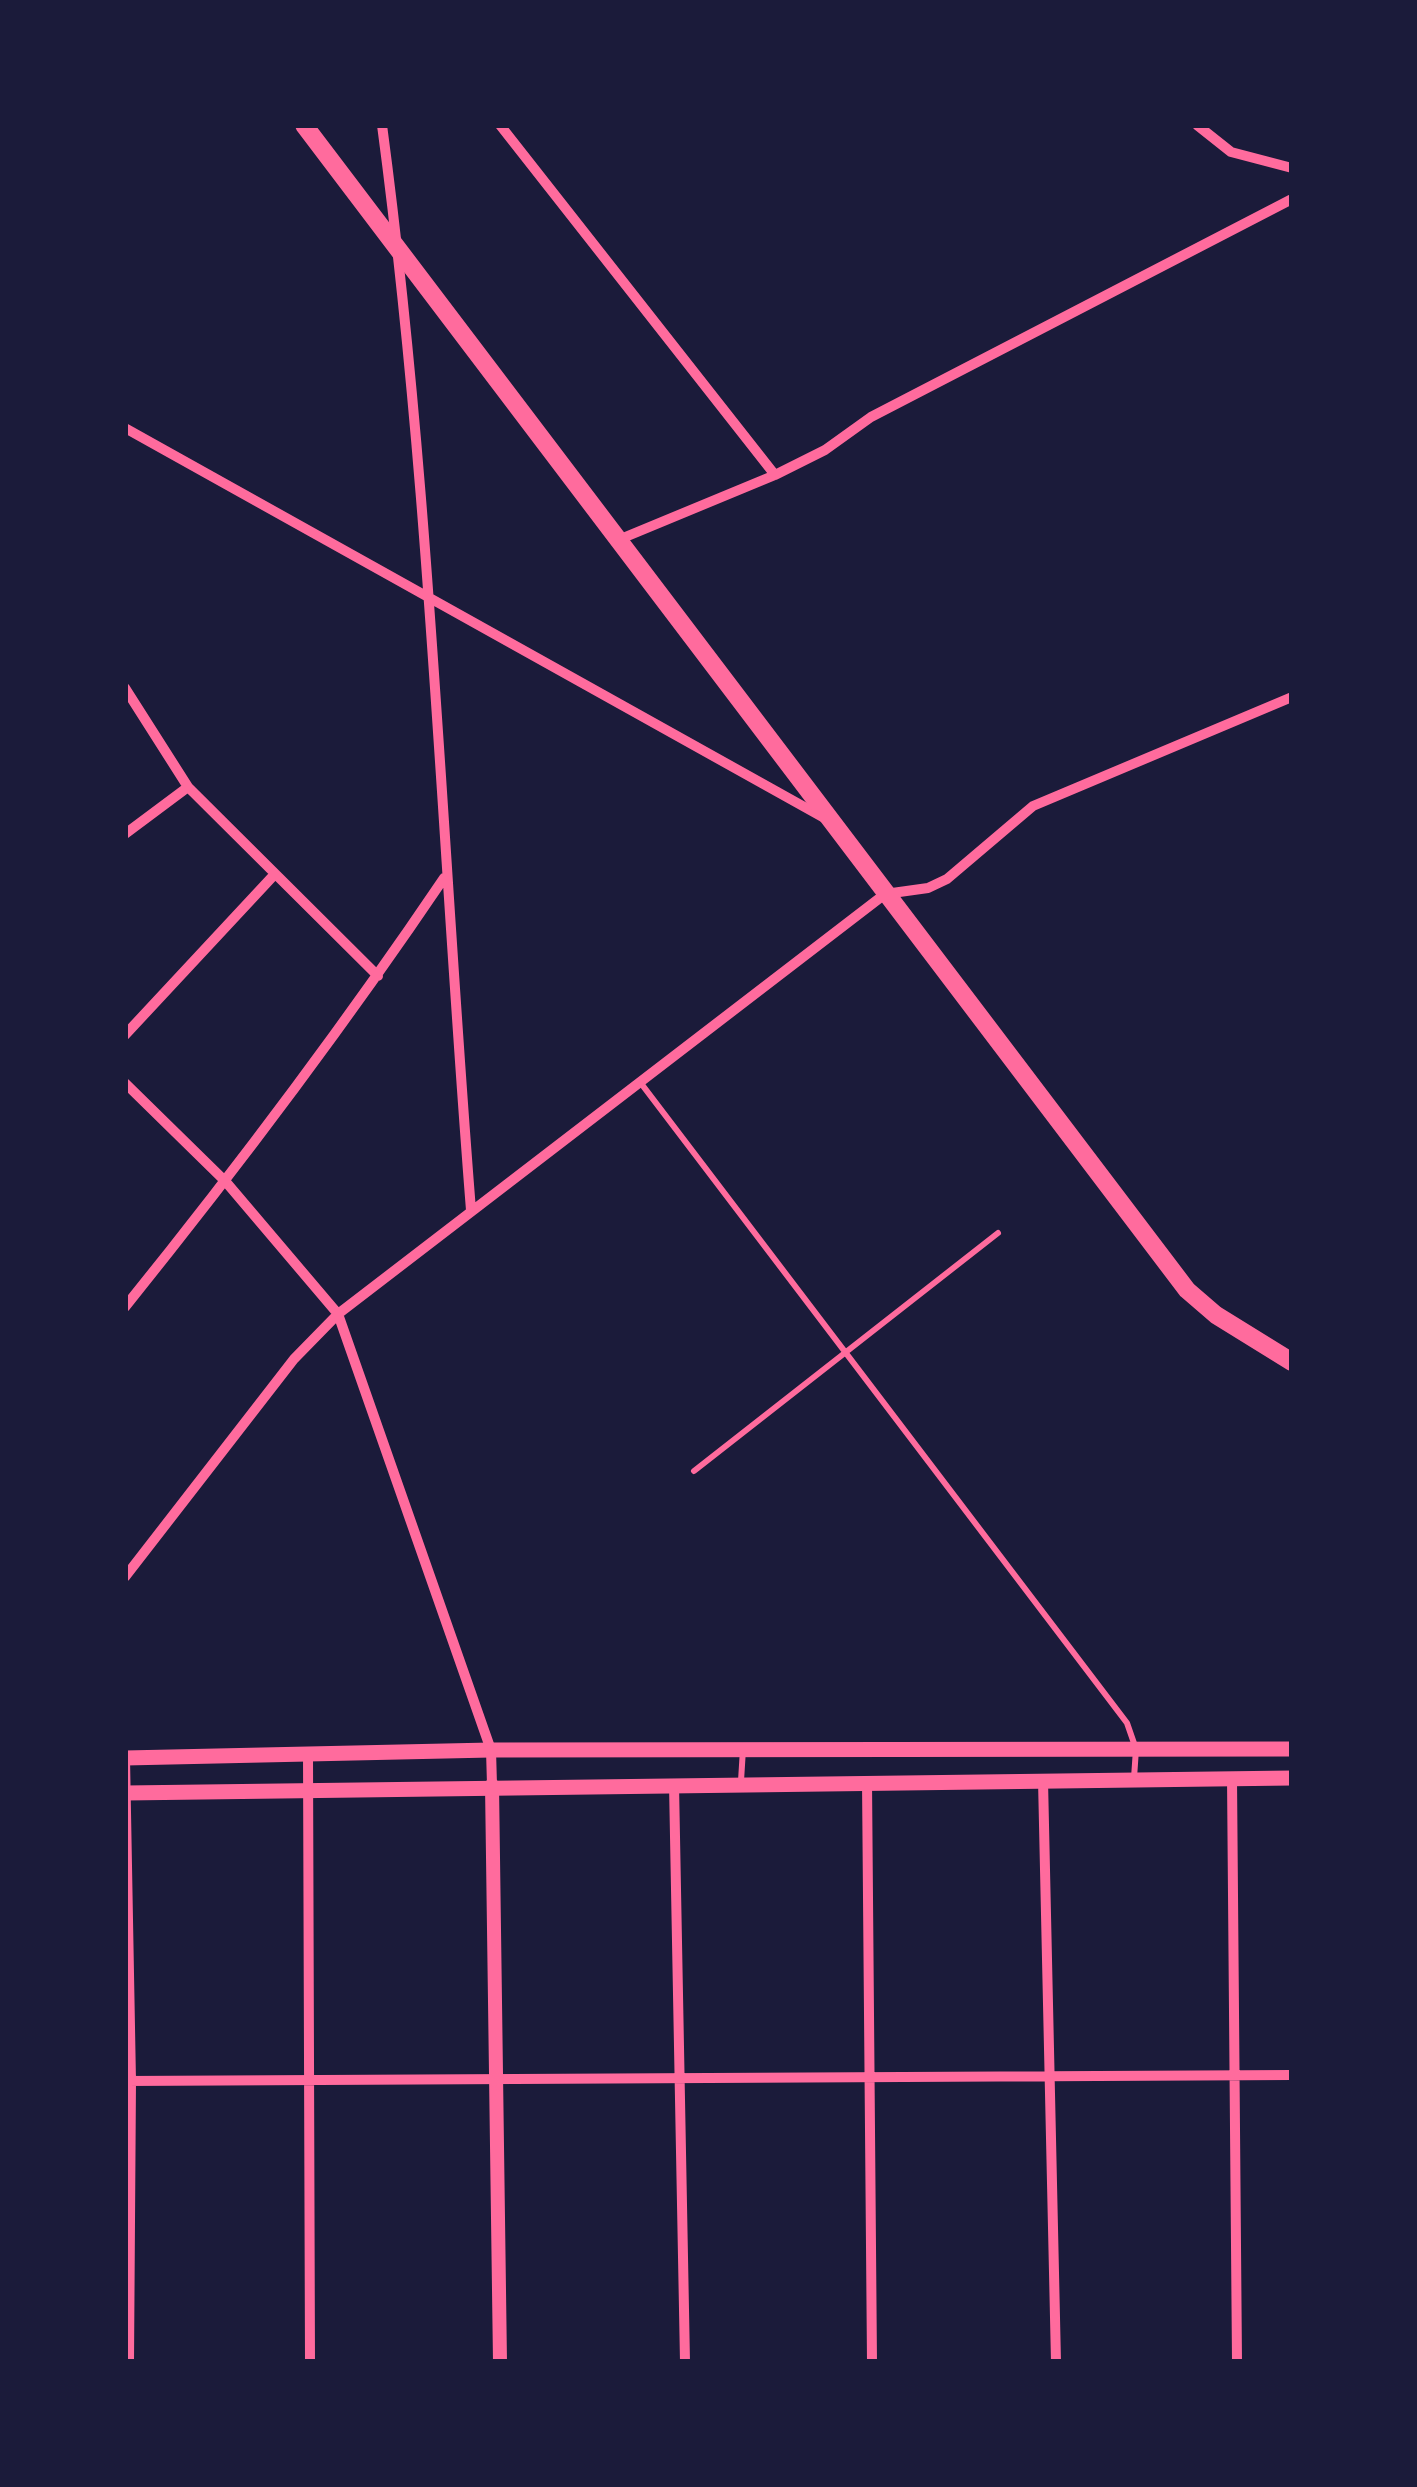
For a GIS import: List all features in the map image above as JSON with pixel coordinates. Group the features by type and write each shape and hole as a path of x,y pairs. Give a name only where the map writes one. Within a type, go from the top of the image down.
{"main road":[{"path":"304,125 1187,1290 1216,1315 1292,1362"},
{"path":"125,1758 491,1750 1292,1749"},
{"path":"126,1793 492,1785 1292,1778"}],"street":[{"path":"382,125 398,249 430,598 444,877 471,1210"},
{"path":"500,125 775,475"},
{"path":"1197,125 1231,152 1292,168"},
{"path":"617,541 826,450 871,417 1292,200"},
{"path":"125,428 831,822"},
{"path":"125,688 188,787 378,976"},
{"path":"125,1578 294,1359 338,1314 886,894 928,888 947,879 1033,806 1292,697"},
{"path":"125,834 188,787"},
{"path":"125,1035 274,874"},
{"path":"125,1306 226,1182 378,976 444,877"},
{"path":"125,1082 226,1182 338,1314 491,1750 500,2362"},
{"path":"308,1754 310,2362"},
{"path":"125,1758 130,2362"},
{"path":"1232,1778 1236,2362"},
{"path":"1043,1780 1056,2362"},
{"path":"866,1781 872,2362"},
{"path":"674,1783 685,2362"},
{"path":"128,2081 1292,2075"}],"lane":[{"path":"640,1082 1126,1722 1136,1748 1134,1779"},
{"path":"694,1472 998,1234"},
{"path":"742,1782 743,1750"}]}
